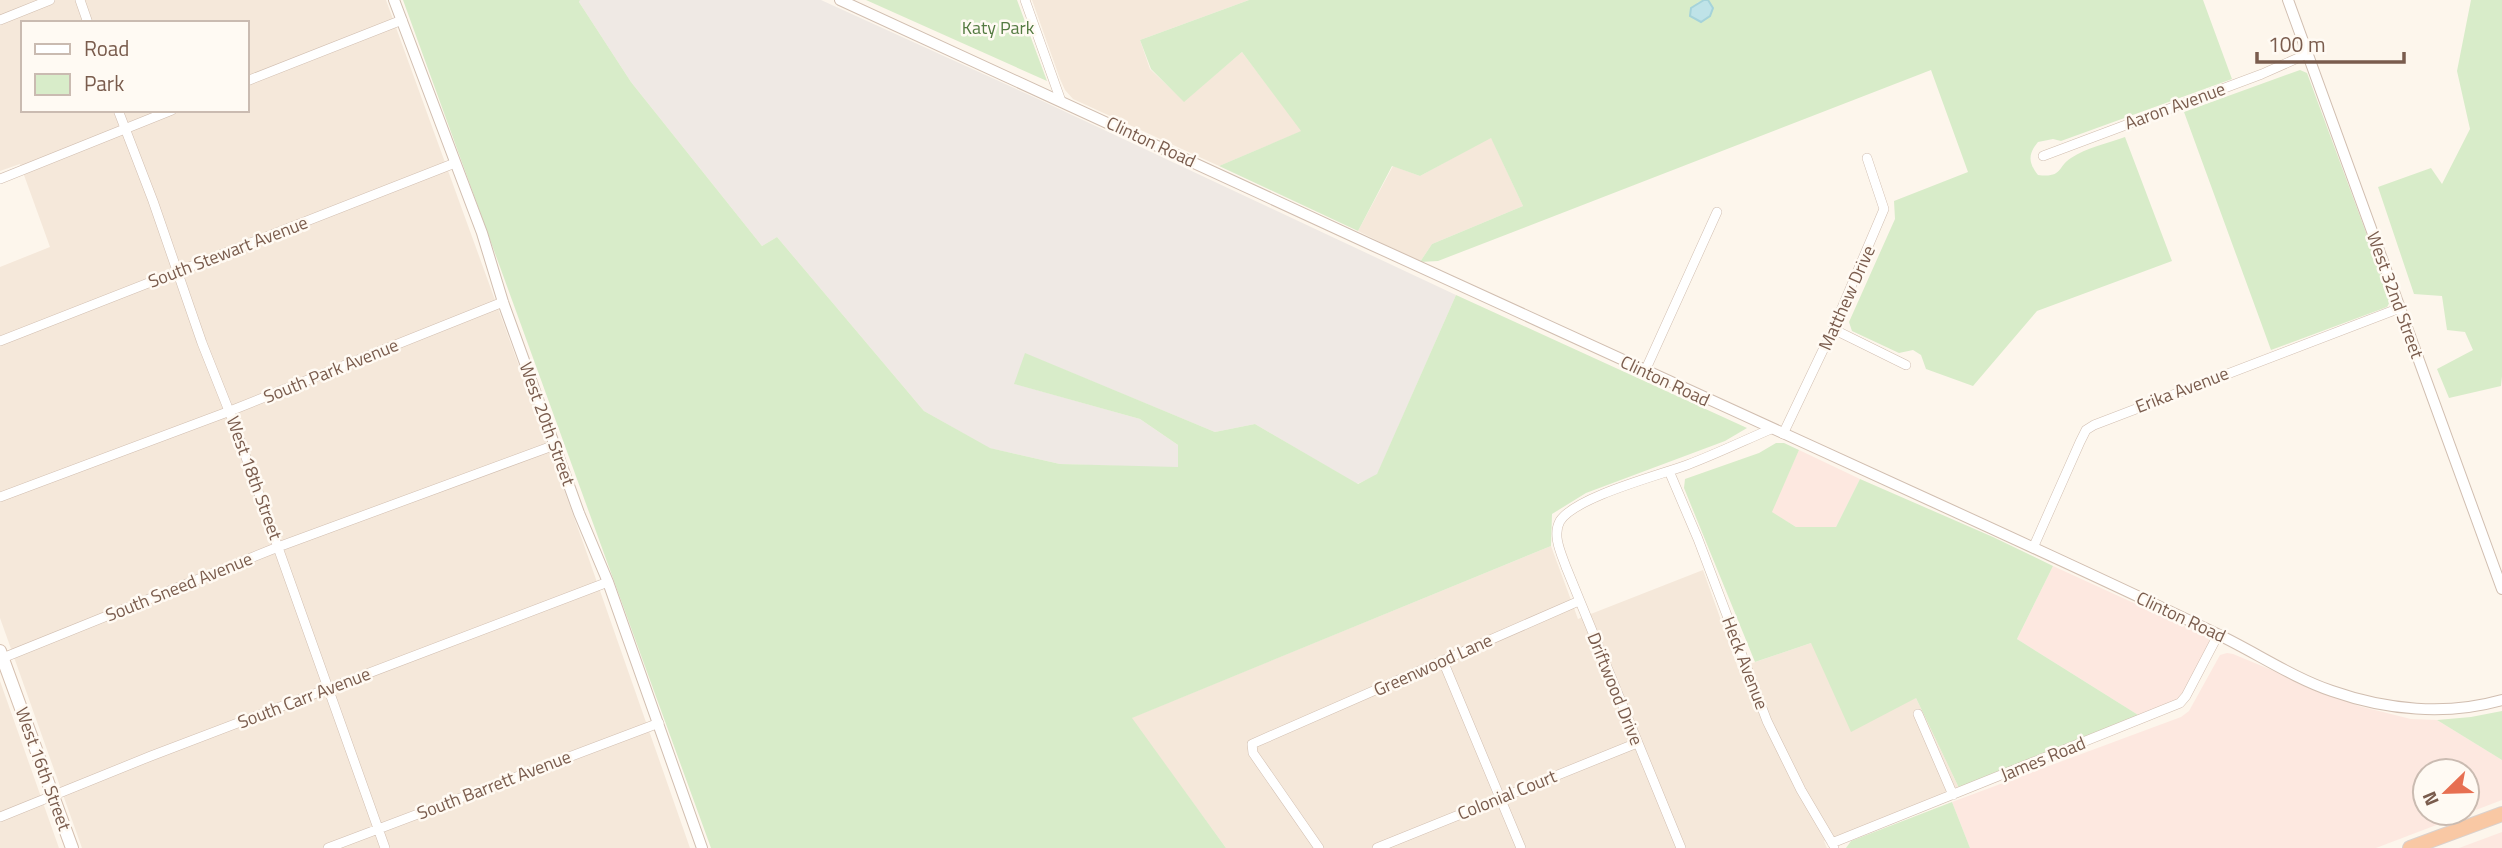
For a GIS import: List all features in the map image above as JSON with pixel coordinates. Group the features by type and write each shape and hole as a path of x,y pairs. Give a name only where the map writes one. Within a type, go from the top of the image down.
{"highway":[{"path":"2410,848 2502,814"}],"main road":[{"name":"West 16th Street","path":"1,656 72,848"}],"street":[{"path":"0,20 50,0"},
{"path":"80,0 87,21"},
{"name":"West 20th Street","path":"394,0 482,233 503,302 579,513 608,582 702,848"},
{"name":"Clinton Road","path":"840,0 2033,548 2328,690 2385,707 2430,709 2483,706 2502,700"},
{"path":"1025,0 1061,101"},
{"name":"West 32nd Street","path":"2288,0 2502,589"},
{"path":"248,81 401,20"},
{"name":"Aaron Avenue","path":"2043,156 2262,74 2307,54"},
{"name":"West 18th Street","path":"119,112 230,411 385,848"},
{"path":"0,179 167,112"},
{"name":"Matthew Drive","path":"1783,435 1833,329 1884,209 1867,158"},
{"name":"South Stewart Avenue","path":"0,341 455,163"},
{"path":"1645,371 1717,212"},
{"name":"South Park Avenue","path":"0,497 230,411 503,302"},
{"name":"Erika Avenue","path":"2033,548 2086,430 2400,307"},
{"path":"1833,329 1906,365"},
{"path":"1669,471 1771,429"},
{"name":"South Sneed Avenue","path":"1,656 278,547 555,445"},
{"name":"Driftwood Drive","path":"1669,471 1584,503 1566,515 1558,528 1559,548 1579,601 1681,848"},
{"name":"Heck Avenue","path":"1669,471 1698,539 1767,721 1801,790 1834,846"},
{"name":"South Carr Avenue","path":"0,817 608,582"},
{"name":"Greenwood Lane","path":"1320,848 1251,748 1251,744 1579,601"},
{"name":"James Road","path":"1834,846 2180,703 2218,635"},
{"path":"1443,661 1521,848"},
{"path":"1918,714 1953,795"},
{"name":"South Barrett Avenue","path":"328,848 659,723"},
{"name":"Colonial Court","path":"1377,848 1637,743"}],"shaded area":[{"path":"0,0 386,0 584,545 690,848 82,848 0,618 0,267 50,247 20,164 0,171"},
{"path":"580,0 821,0 1456,295 1377,475 1357,484 1255,424 1215,432 1026,354 1015,384 1140,419 1178,445 1178,468 1060,464 989,448 924,411 777,237 762,246 631,82"},
{"path":"1032,0 1249,0 1140,40 1150,69 1184,101 1242,52 1302,131 1219,166 1073,99 1060,79"},
{"path":"1491,137 1523,206 1432,244 1420,262 1358,231 1393,166 1420,176"},
{"path":"1799,450 1860,479 1836,527 1796,527 1771,512"},
{"path":"1551,546 1578,619 1703,570 1738,668 1811,643 1916,698 1959,788 1824,841 1827,848 1226,848 1131,718"},
{"path":"2053,566 2208,637 2210,645 2181,702 2143,718 2017,639"},
{"path":"2233,654 2359,706 2411,719 2437,720 2502,760 2502,800 2481,808 2481,757 2411,757 2411,827 2431,827 2376,848 1970,848 1952,802 2181,717 2189,711 2220,655"},
{"path":"0,681 59,848 0,848"},
{"path":"2502,832 2502,848 2459,848"}],"green space":[{"path":"403,0 580,0 631,82 762,246 777,237 924,411 990,448 1060,464 1178,467 1178,445 1140,419 1014,384 1025,353 1215,432 1255,424 1358,484 1377,474 1456,295 1747,428 1725,441 1586,493 1552,514 1551,546 1132,718 1226,848 711,848"},
{"name":"Katy Park","path":"866,0 1017,0 1047,81"},
{"path":"1249,0 1704,0 1697,3 1713,8 1708,0 2203,0 2232,79 2061,141 2053,139 2038,142 2032,150 2031,162 2038,175 2046,176 2059,171 2077,154 2125,137 2172,261 2037,311 1973,386 1926,369 1921,355 1913,350 1899,353 1852,331 1849,322 1895,219 1894,201 1968,172 1931,70 1438,261 1420,262 1432,244 1523,206 1491,138 1420,176 1392,166 1358,231 1219,166 1301,131 1242,52 1184,102 1151,69 1140,40"},
{"path":"2471,0 2502,0 2502,376 2501,386 2449,398 2437,369 2473,350 2465,332 2447,330 2442,296 2414,294 2378,187 2431,168 2442,184 2470,129 2457,71"},
{"path":"2300,70 2307,73 2391,300 2387,307 2271,350 2184,112"},
{"path":"1776,443 1784,443 1799,450 1772,512 1796,527 1836,527 1860,479 2053,566 2017,639 2143,718 1959,788 1916,698 1851,732 1811,643 1755,662 1684,488 1685,479 1759,453"},
{"path":"2502,711 2502,760 2437,720 2471,717"},
{"path":"1952,802 1970,848 1846,848 1851,841"}],"water":[{"path":"1708,0 1713,8 1710,16 1701,22 1690,16 1691,8"}]}
